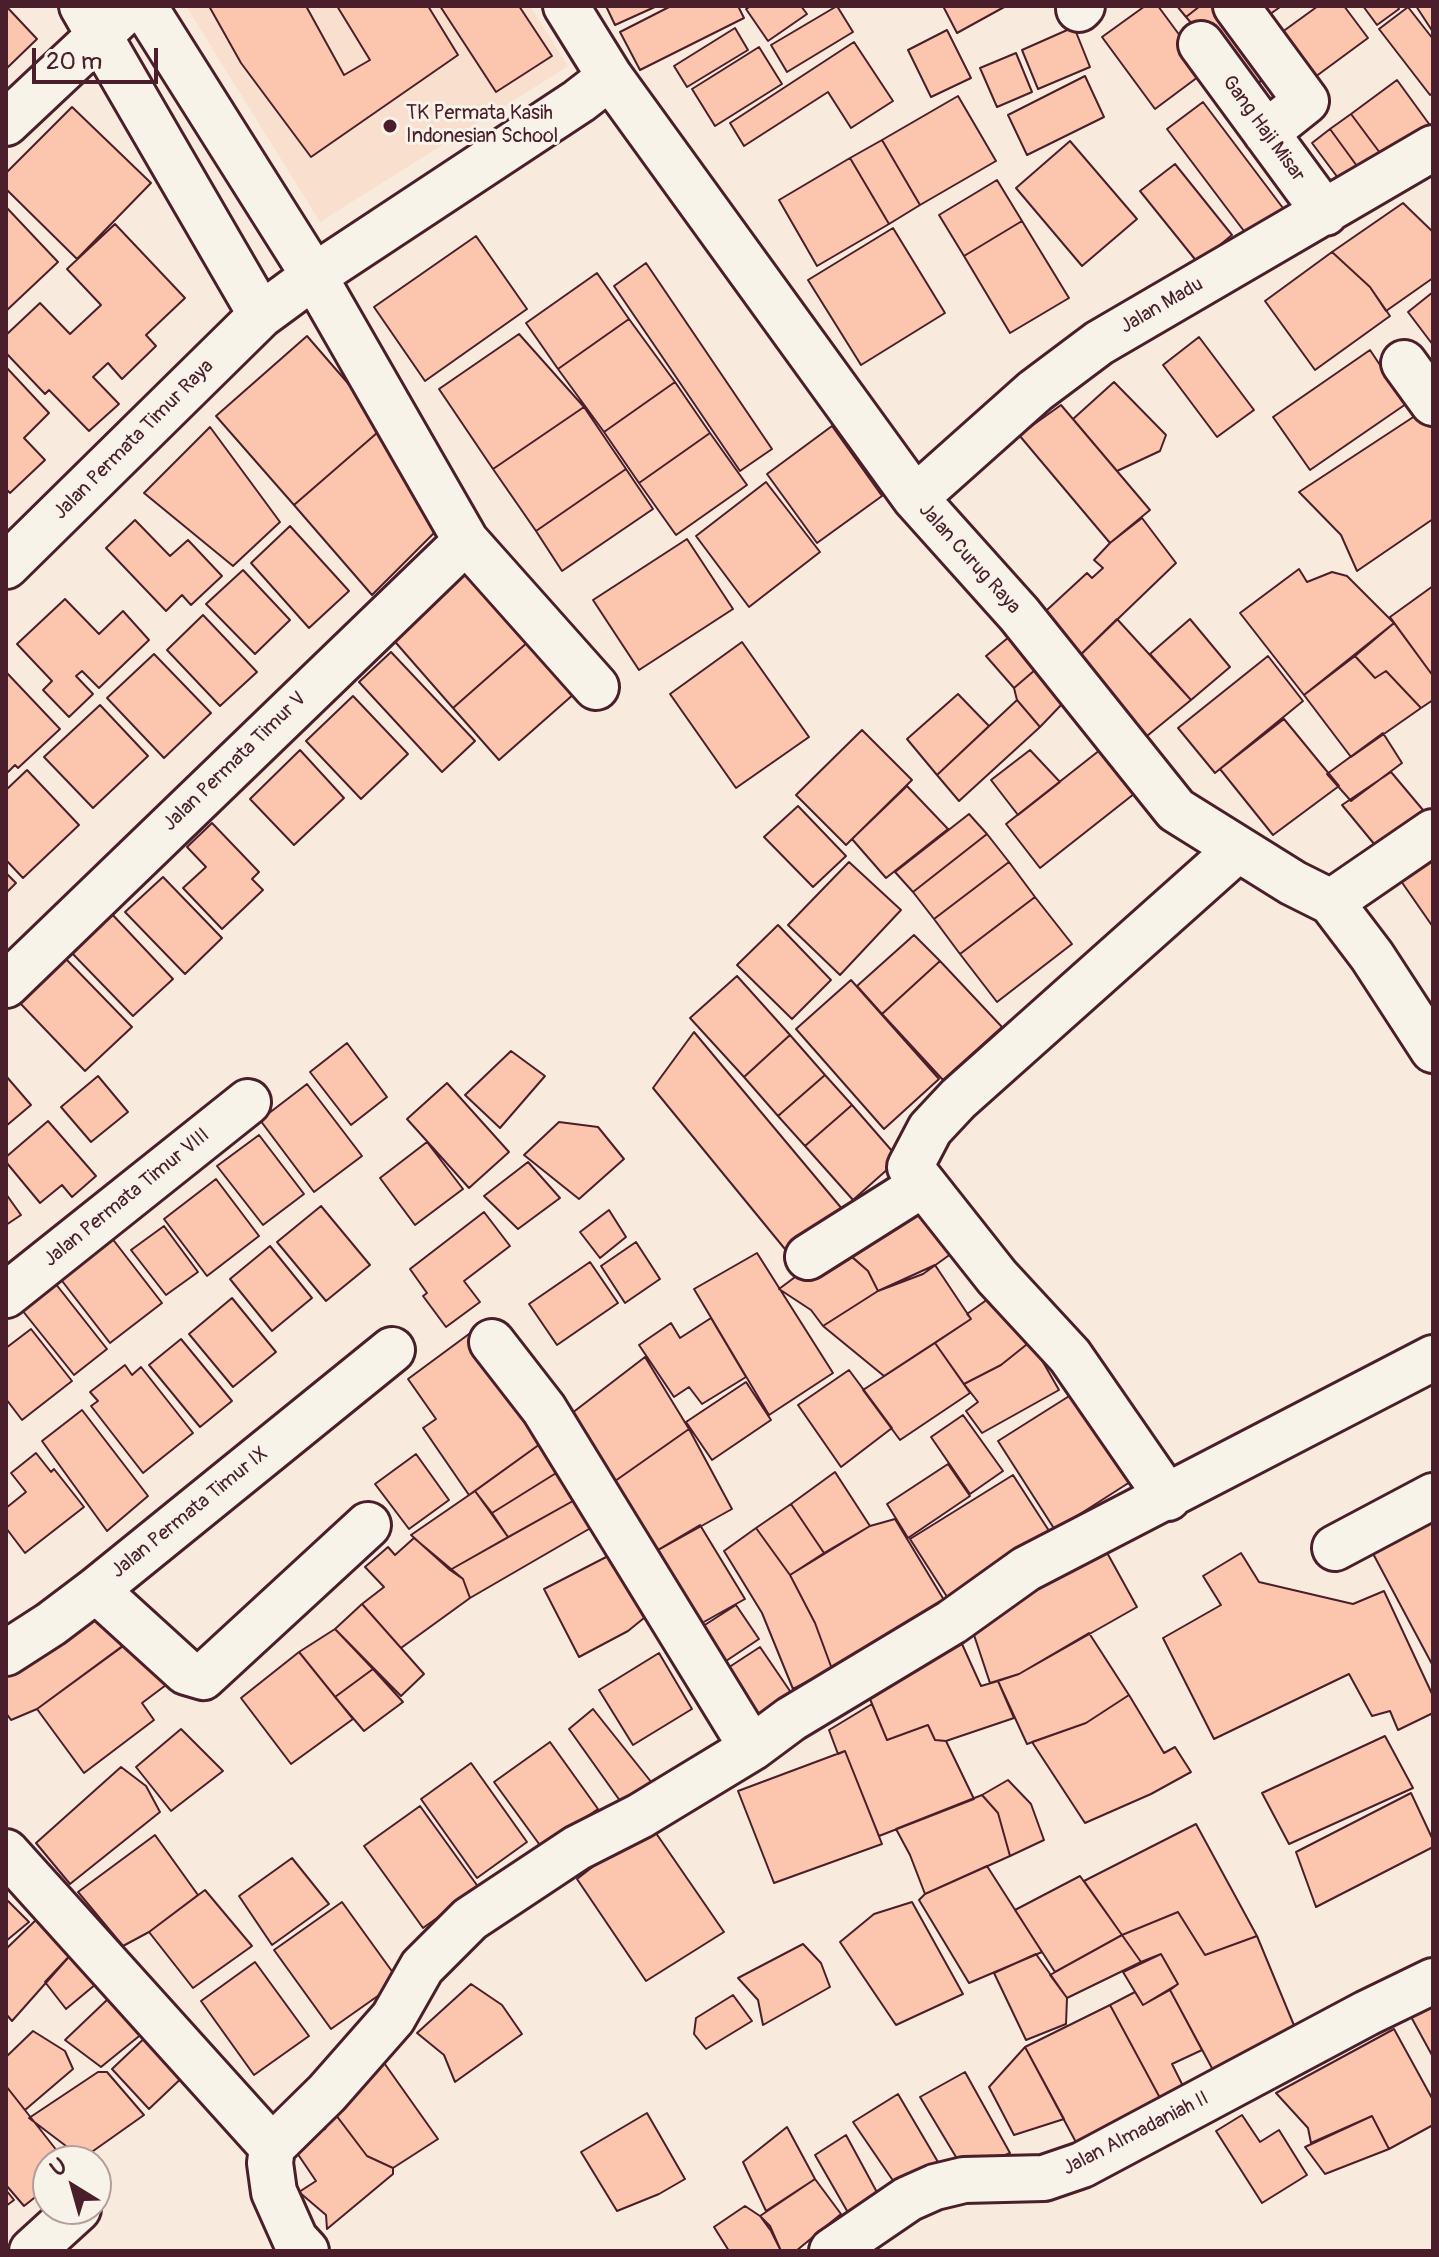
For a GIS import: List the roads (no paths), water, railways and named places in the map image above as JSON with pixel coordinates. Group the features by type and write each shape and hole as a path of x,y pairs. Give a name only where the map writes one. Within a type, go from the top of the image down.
{"street":[{"path":"144,6 314,276 466,541 596,687"},
{"name":"Jalan Curug Raya","path":"566,6 610,77 915,498 1019,614 1176,810 1237,850 1331,902 1372,956 1433,1050"},
{"path":"1236,6 1306,101 1266,133"},
{"path":"6,123 104,15 261,315"},
{"name":"Gang Haji Misar","path":"1201,44 1325,213"},
{"name":"Jalan Permata Timur Raya","path":"6,566 261,315 610,77"},
{"name":"Jalan Madu","path":"915,498 1035,391 1099,343 1433,148"},
{"path":"1404,363 1433,403"},
{"name":"Jalan Permata Timur V","path":"6,985 466,541"},
{"path":"1331,902 1433,832"},
{"path":"1168,1498 1070,1356 997,1277 910,1167 930,1129 958,1099 1237,850"},
{"name":"Jalan Permata Timur VIII","path":"6,1295 248,1102"},
{"path":"808,1257 922,1185"},
{"path":"492,1342 544,1409 752,1748"},
{"path":"306,2251 295,2239 274,2192 270,2163 272,2147 327,2093 393,2018 422,1967 470,1919 577,1848 640,1816 752,1748 791,1719 952,1622 1026,1569 1433,1358"},
{"name":"Jalan Permata Timur IX","path":"6,1653 96,1590 381,1359"},
{"path":"1335,1548 1433,1496"},
{"path":"96,1590 186,1672 203,1677 368,1525"},
{"path":"6,1852 272,2147"},
{"name":"Jalan Almadaniah II","path":"832,2251 908,2199 935,2187 964,2180 1044,2178 1082,2165 1433,1981"},
{"path":"32,2251 60,2225"}],"place":[{"name":"TK Permata Kasih Indonesian School","path":"390,126"}]}
